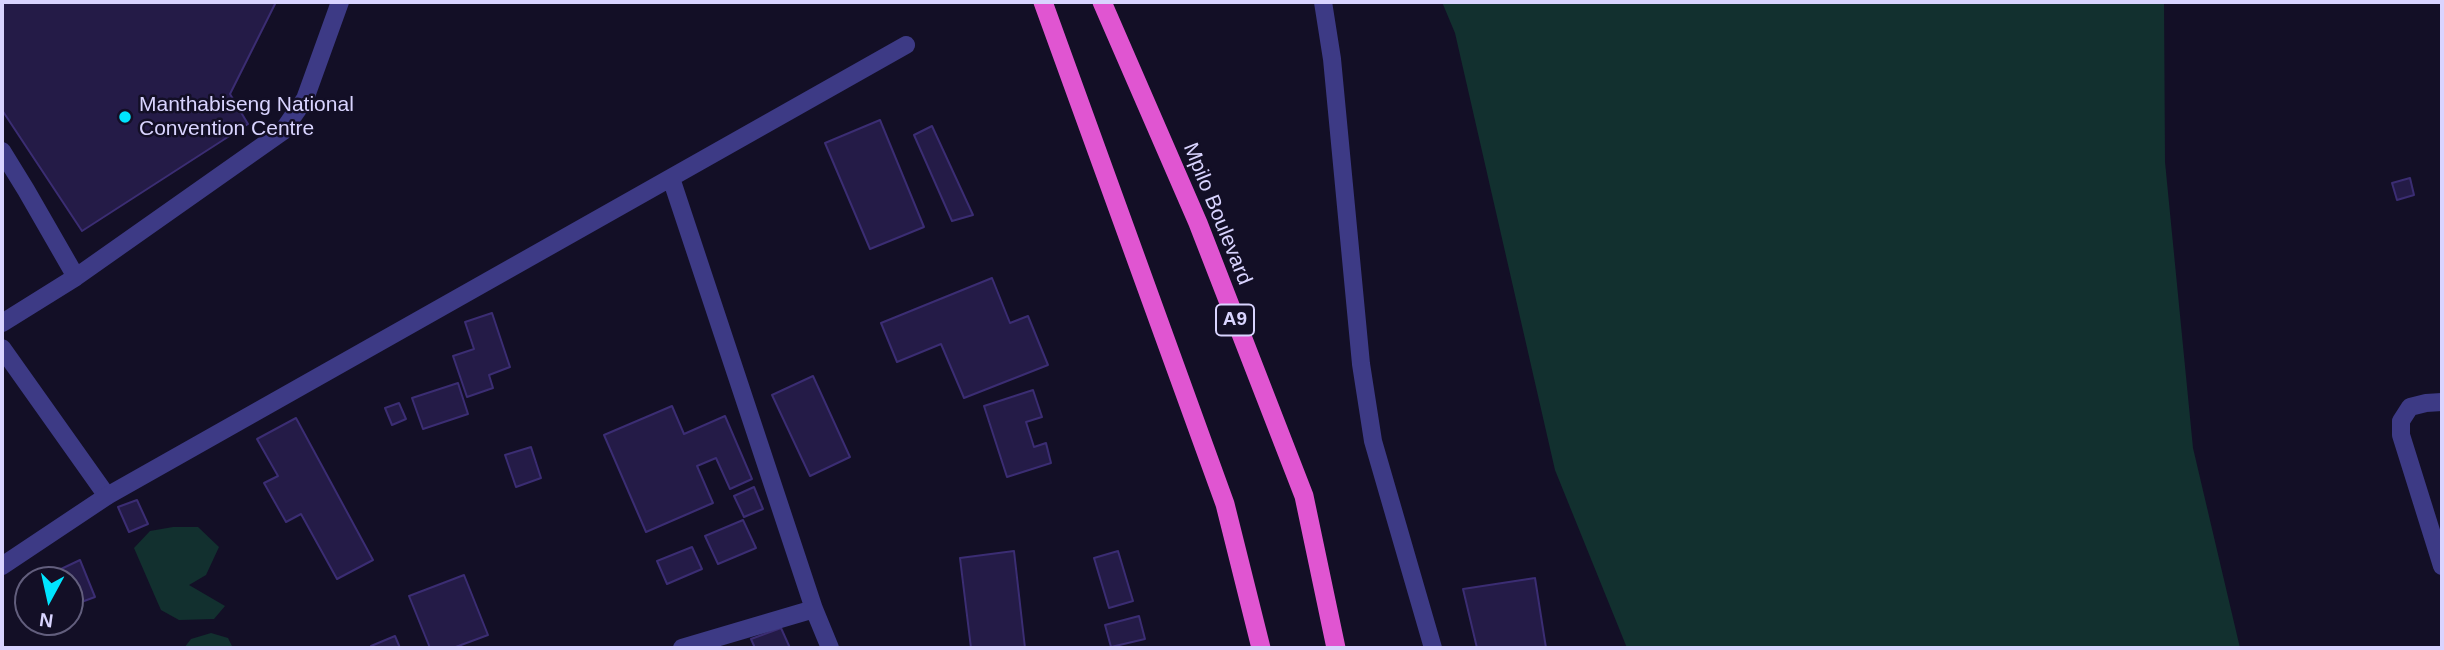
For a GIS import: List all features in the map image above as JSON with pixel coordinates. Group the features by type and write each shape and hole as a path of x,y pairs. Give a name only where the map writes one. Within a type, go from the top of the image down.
{"highway":[{"path":"1043,2 1225,504 1261,648"},
{"name":"Mpilo Boulevard","path":"1102,2 1198,223 1304,496 1336,648"}],"street":[{"path":"2,323 76,277 282,132 304,99 340,2"},
{"path":"1323,2 1332,59 1361,364 1373,441 1433,648"},
{"path":"2,566 107,496 906,45"},
{"path":"2,151 76,277"},
{"path":"671,178 814,609 830,648"},
{"path":"2,348 107,496"},
{"path":"2442,402 2410,407 2401,421 2401,435 2442,566"},
{"path":"682,648 814,609"}],"green space":[{"path":"1442,2 2164,2 2165,162 2193,448 2240,648 1627,648 1555,470 1455,33"},
{"path":"198,527 219,547 206,575 189,585 225,606 214,619 179,620 161,610 134,548 150,531"},
{"path":"211,633 228,638 233,648 184,648 191,639"}],"building":[{"name":"Manthabiseng National Convention Centre","path":"2,2 276,2 230,94 248,124 82,231 2,110"},
{"path":"880,120 924,227 870,249 825,143"},
{"path":"932,126 973,215 952,221 914,135"},
{"path":"2410,178 2414,195 2397,200 2392,183"},
{"path":"992,278 1010,323 1028,316 1048,365 964,398 941,344 897,362 881,323"},
{"path":"492,313 510,367 489,375 493,388 467,397 453,356 474,349 465,322"},
{"path":"813,376 850,457 810,476 772,395"},
{"path":"458,383 468,414 423,429 412,398"},
{"path":"1033,390 1042,417 1026,422 1034,447 1046,443 1051,463 1007,477 984,406"},
{"path":"399,403 406,419 392,425 385,408"},
{"path":"672,406 684,434 725,416 752,479 730,489 716,458 697,466 713,503 646,532 604,435"},
{"path":"296,418 373,560 337,579 301,514 286,522 264,483 278,476 257,439"},
{"path":"531,447 541,478 516,487 505,455"},
{"path":"754,487 763,509 744,517 734,496"},
{"path":"137,500 148,524 129,532 118,507"},
{"path":"743,520 756,548 718,564 705,536"},
{"path":"692,547 702,569 667,584 657,561"},
{"path":"1014,551 1025,648 971,648 960,558"},
{"path":"1118,551 1133,601 1109,608 1094,558"},
{"path":"80,560 82,566 67,566"},
{"path":"84,570 95,597 84,601"},
{"path":"464,575 488,635 453,648 430,648 409,596"},
{"path":"1535,578 1546,648 1477,648 1463,589"},
{"path":"1139,616 1145,639 1111,647 1105,625"},
{"path":"781,628 790,648 755,648 751,639"},
{"path":"395,636 400,648 371,646"}],"place":[{"name":"Manthabiseng National Convention Centre","path":"125,117"}]}
